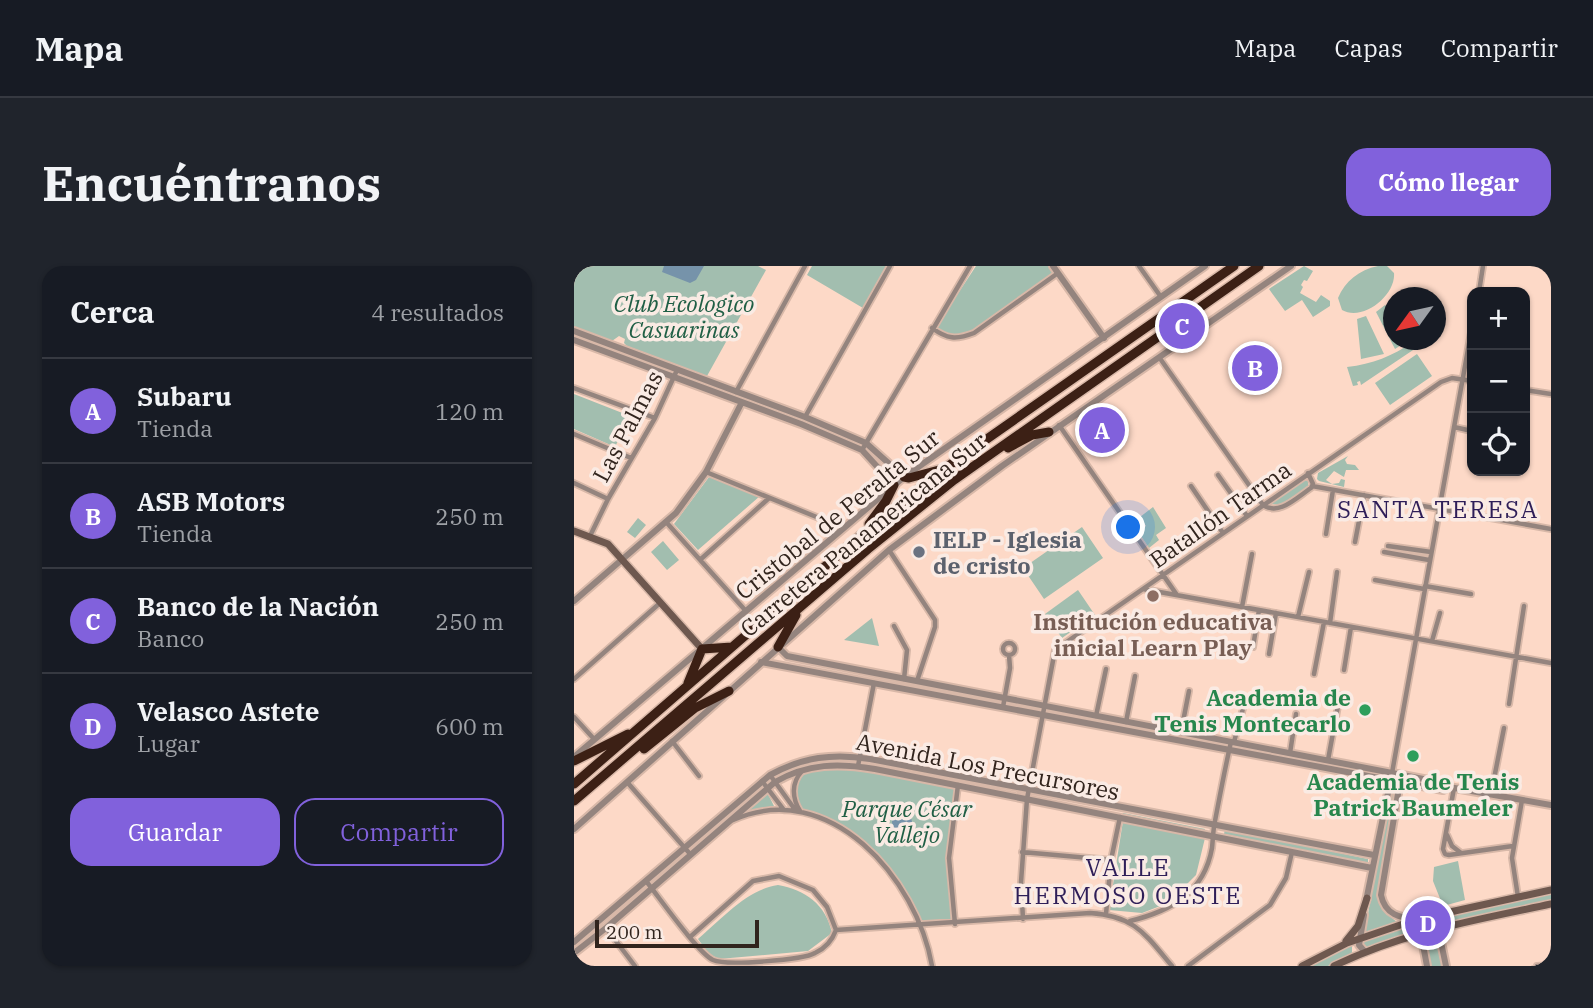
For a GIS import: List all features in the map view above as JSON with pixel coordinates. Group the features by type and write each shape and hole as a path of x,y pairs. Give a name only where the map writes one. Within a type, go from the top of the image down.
{"highway":[{"name":"Carretera Panamericana Sur","path":"574,784 859,537 944,469 1234,266"},
{"name":"Carretera Panamericana Sur","path":"574,801 912,512 969,468 1259,266"},
{"path":"969,468 1027,437 1049,432"},
{"path":"904,477 944,469"},
{"path":"859,537 886,501 894,485"},
{"path":"778,647 801,607"},
{"path":"686,687 702,649 732,647"},
{"path":"615,766 632,758 695,708 729,691"},
{"path":"574,759 636,731"},
{"path":"574,808 607,773"}],"main road":[{"path":"574,531 608,544 702,649"},
{"path":"1302,966 1360,938 1431,915 1551,890"},
{"path":"1338,948 1355,931 1367,898"},
{"path":"1334,966 1365,952 1438,928 1551,904"}],"street":[{"path":"736,391 805,266"},
{"path":"805,417 890,266"},
{"path":"864,447 969,266"},
{"path":"1054,266 1104,338"},
{"path":"1139,266 1161,298"},
{"name":"Cristobal de Peralta Sur","path":"574,759 594,739 904,477 1205,266"},
{"path":"574,829 889,550 1049,432 1290,266"},
{"path":"1480,287 1483,266"},
{"path":"932,328 942,336 950,338 961,338 974,333 1059,273"},
{"path":"574,331 805,417 864,447 904,477"},
{"path":"574,340 741,404 864,447 894,485"},
{"path":"1365,952 1359,945 1374,855 1391,777 1468,350"},
{"path":"1159,357 1263,505 1271,509 1280,508 1312,486 1551,529"},
{"name":"Las Palmas","path":"590,536 655,418 677,370"},
{"name":"Batallón Tarma","path":"1028,790 1055,650 1441,382 1452,378 1462,379"},
{"path":"1462,379 1467,380"},
{"path":"574,388 655,418"},
{"path":"1530,391 1551,394"},
{"path":"575,599 667,523 706,472 741,404"},
{"path":"1059,425 1178,596"},
{"path":"1454,427 1467,430"},
{"path":"574,434 631,458"},
{"path":"706,472 820,518 835,534"},
{"path":"1308,473 1312,486"},
{"path":"1218,475 1247,516"},
{"path":"574,482 608,499"},
{"path":"1191,486 1223,533"},
{"path":"1326,534 1333,490"},
{"path":"1355,542 1364,495"},
{"path":"701,559 769,499"},
{"path":"667,523 746,610"},
{"path":"1388,546 1431,552"},
{"path":"889,550 935,620 917,681"},
{"path":"1384,552 1429,561"},
{"path":"1242,607 1252,554"},
{"path":"1298,617 1309,572"},
{"path":"1314,674 1337,572"},
{"path":"1374,580 1471,594"},
{"path":"1142,589 1551,663"},
{"path":"574,679 660,603"},
{"path":"1509,704 1524,607"},
{"path":"1253,647 1259,610"},
{"path":"1269,654 1276,613"},
{"path":"1432,641 1440,613"},
{"path":"894,626 907,650 904,679"},
{"path":"1344,670 1351,627"},
{"path":"778,647 786,656"},
{"path":"1003,707 1010,668 1009,655"},
{"path":"776,664 778,659 786,656 1328,760 1391,777 1400,782 1551,805"},
{"path":"761,662 1229,750 1391,777 1444,783 1451,788"},
{"path":"1096,716 1106,669"},
{"path":"1126,722 1135,676"},
{"path":"858,766 874,683"},
{"path":"1181,732 1189,691"},
{"path":"1328,760 1340,695"},
{"path":"1129,922 1167,910 1186,898 1198,885 1209,861 1229,750 1245,701"},
{"path":"1290,753 1296,714"},
{"path":"574,717 594,739"},
{"path":"1137,733 1139,724"},
{"path":"1491,794 1504,729"},
{"path":"672,741 699,776"},
{"name":"Avenida Los Precursores","path":"574,942 762,781 793,764 815,757 860,758 1374,855"},
{"name":"Avenida Los Precursores","path":"574,953 775,782 804,768 836,764 958,785 1372,868"},
{"path":"798,812 794,783 804,768"},
{"path":"770,775 798,812"},
{"path":"626,781 691,855"},
{"path":"762,781 784,810"},
{"path":"1400,782 1381,895 1384,906 1392,914 1418,919 1427,966"},
{"path":"955,924 949,858 958,785"},
{"path":"1451,788 1445,854 1513,846"},
{"path":"1024,919 1021,882 1028,790"},
{"path":"1518,897 1513,870 1513,846 1522,800"},
{"path":"728,822 744,815 771,810 798,812 839,827 863,842 891,872 903,890 919,926 932,966"},
{"path":"1106,914 1111,860 1120,817"},
{"path":"1446,832 1452,846 1462,853"},
{"path":"1188,966 1270,905 1286,878 1293,851"},
{"path":"1022,852 1111,860"},
{"path":"646,881 690,937 706,956 722,963 814,955 832,941 836,930 827,907 813,890 779,877 753,881 690,937"},
{"path":"836,930 1106,914 1129,922 1138,929 1172,966"},
{"path":"1431,915 1438,928 1446,966"},
{"path":"1138,929 1139,919"},
{"path":"606,928 635,966"},
{"path":"1537,966 1551,965"}],"green space":[{"name":"Club Ecologico Casuarinas","path":"579,266 758,266 766,270 707,376 627,346 625,339 619,336 612,341 574,327 574,274"},
{"path":"812,266 886,266 863,308 807,275"},
{"path":"976,266 1049,266 1055,273 974,330 959,334 945,333 936,327"},
{"path":"1304,266 1313,271 1301,285 1303,287 1300,293 1316,302 1321,295 1330,301 1330,306 1313,317 1302,300 1285,311 1269,289"},
{"path":"1387,266 1394,273 1391,287 1383,287 1383,299 1359,312 1342,310 1338,298 1345,286 1359,273"},
{"path":"1383,307 1383,326 1376,312"},
{"path":"1366,316 1384,354 1361,359 1357,319"},
{"path":"1413,350 1361,385 1360,381 1353,386 1347,367 1382,359 1397,351"},
{"path":"1417,354 1432,376 1390,405 1375,383"},
{"path":"574,394 630,416 615,447 574,429"},
{"path":"1348,456 1345,460 1347,464 1355,465 1359,470 1346,470 1344,477 1334,471 1326,480 1332,484 1339,483 1341,479 1345,480 1344,487 1319,481 1317,479 1318,473"},
{"path":"709,477 760,496 698,550 674,524"},
{"path":"1305,478 1308,480 1308,487 1280,505 1271,504 1272,501"},
{"path":"1153,507 1166,528 1156,535 1159,540 1149,548 1138,532 1146,526 1140,517"},
{"path":"638,518 646,525 635,538 627,532"},
{"path":"1082,527 1103,558 1044,599 1023,568"},
{"path":"663,541 679,560 667,570 651,552"},
{"path":"1078,590 1095,615 1062,638 1045,614"},
{"path":"872,618 879,646 844,640"},
{"name":"Parque César Vallejo","path":"841,768 896,774 955,786 948,841 951,921 922,923 900,883 875,852 844,828 802,809 797,794 801,777 818,769"},
{"path":"1389,788 1395,790 1379,891 1385,910 1397,922 1365,932"},
{"path":"767,792 774,806 741,812"},
{"path":"1123,813 1205,829 1204,832 1122,815"},
{"path":"1123,821 1205,838 1196,875 1168,903 1142,913 1109,910"},
{"path":"1225,829 1368,859 1368,864 1224,834"},
{"path":"1458,861 1465,900 1443,906 1433,881 1434,867"},
{"path":"778,885 788,887 813,900 825,914 832,933 808,951 719,959 709,954 698,939 745,899"},
{"path":"1551,892 1551,900 1445,924 1445,915"},
{"path":"1415,924 1414,932 1366,948 1362,945 1365,940"},
{"path":"1437,935 1442,966 1431,966 1425,939"},
{"path":"1352,943 1352,954 1328,966 1308,966"}],"water":[{"path":"664,266 704,266 696,280 690,283 662,272"},
{"path":"902,812 909,815 912,822 909,829 902,832 895,829 892,822 895,815"}],"place":[{"name":"Banco de la Nación","path":"1182,326"},
{"name":"ASB Motors","path":"1255,368"},
{"name":"Subaru","path":"1102,430"},
{"name":"IELP - Iglesia de cristo","path":"919,552"},
{"name":"Institución educativa inicial Learn Play","path":"1153,596"},
{"name":"Academia de Tenis Montecarlo","path":"1365,710"},
{"name":"Academia de Tenis Patrick Baumeler","path":"1413,756"},
{"name":"Velasco Astete","path":"1428,923"}],"district":[{"name":"SANTA TERESA","path":"1438,509"},
{"name":"VALLE HERMOSO OESTE","path":"1128,881"}]}
